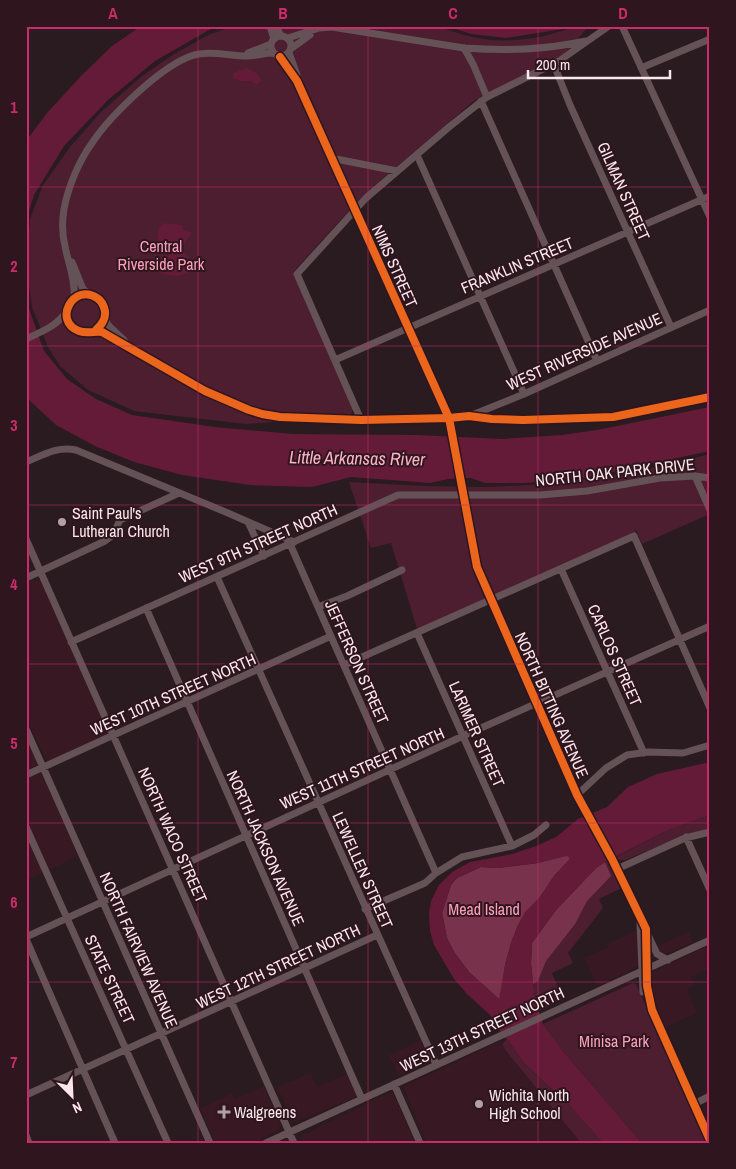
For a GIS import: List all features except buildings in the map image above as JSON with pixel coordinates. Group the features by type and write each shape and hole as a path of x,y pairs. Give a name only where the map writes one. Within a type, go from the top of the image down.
{"street":[{"path":"270,26 272,42"},
{"path":"276,26 285,37"},
{"path":"361,420 297,274 355,209 397,170 484,99 517,81 554,65 609,26"},
{"path":"622,26 710,217"},
{"path":"241,56 285,37 326,27 464,48 511,51 561,47 588,41"},
{"path":"74,298 74,286 63,230 67,198 80,163 91,143 118,112 152,81 189,57 205,54 277,55 290,50 312,34 337,29"},
{"name":"NIMS STREET","path":"285,37 297,81 448,418 462,495"},
{"path":"642,68 710,39"},
{"name":"NIMS STREET","path":"272,42 277,55 297,81"},
{"path":"464,48 473,64 484,99 598,361"},
{"name":"GILMAN STREET","path":"554,65 570,105 671,327"},
{"path":"417,155 524,394"},
{"path":"331,158 397,170"},
{"name":"FRANKLIN STREET","path":"335,360 710,196"},
{"path":"63,230 77,275 84,289 101,301 104,306 104,319 101,326 94,331"},
{"path":"26,339 58,321 74,298 90,294"},
{"name":"WEST RIVERSIDE AVENUE","path":"469,416 524,394 710,310"},
{"path":"66,312 72,328"},
{"path":"104,319 116,334 138,352"},
{"path":"44,330 61,326 83,332 102,332 205,391 232,404 262,414 280,417 361,420 469,416 492,420 612,417 710,397"},
{"path":"26,462 61,448 76,450 248,522 292,543"},
{"path":"695,476 710,510"},
{"name":"NORTH OAK PARK DRIVE","path":"462,495 560,494 660,478 695,476 710,478"},
{"path":"26,578 105,541 113,535 120,520 179,493"},
{"name":"WEST 9TH STREET NORTH","path":"72,642 398,495 462,495"},
{"name":"NORTH BITTING AVENUE","path":"462,495 477,567 577,795 612,859 646,929 644,970"},
{"path":"248,522 264,556"},
{"path":"344,665 634,536 710,708"},
{"name":"NORTH WACO STREET","path":"26,540 294,1143"},
{"name":"JEFFERSON STREET","path":"292,543 318,607 436,873"},
{"name":"CARLOS STREET","path":"561,569 644,753"},
{"path":"318,607 402,570"},
{"name":"LEWELLEN STREET","path":"217,577 436,1064"},
{"name":"NORTH JACKSON AVENUE","path":"146,608 362,1099"},
{"name":"WEST 11TH STREET NORTH","path":"26,938 318,802 710,626"},
{"name":"LARIMER STREET","path":"417,633 512,846"},
{"name":"WEST 10TH STREET NORTH","path":"26,775 188,703 331,636"},
{"name":"NORTH FAIRVIEW AVENUE","path":"26,729 210,1143"},
{"path":"577,795 615,761 627,756 644,753 683,753 710,745"},
{"name":"WEST 12TH STREET NORTH","path":"365,909 425,883 436,873 462,857 512,846 534,835 546,824"},
{"name":"STATE STREET","path":"26,827 128,1050 168,1143"},
{"path":"617,869 686,837 710,832"},
{"path":"686,837 710,890"},
{"name":"NORTH BITTING AVENUE","path":"639,917 644,970"},
{"path":"646,929 657,954 668,960"},
{"name":"WEST 12TH STREET NORTH","path":"26,1095 377,935"},
{"path":"26,938 115,1143"},
{"name":"WEST 13TH STREET NORTH","path":"266,1143 644,970 709,943"},
{"path":"643,993 644,970"},
{"path":"644,970 652,1010 710,1140"},
{"path":"627,978 637,982 647,1004 652,1010"},
{"path":"394,1084 420,1143"},
{"path":"694,1104 710,1096"},
{"path":"26,1135 30,1143"}],"shaded area":[{"path":"37,579 41,581 109,731 108,734 47,762 26,717 26,583"},
{"path":"26,734 39,765 26,772"},
{"path":"41,773 78,856 26,881 26,779"},
{"path":"639,929 639,966 597,986 584,958 608,947 607,944"},
{"path":"689,932 693,942 660,955 656,947"},
{"path":"702,948 708,949 710,954 710,968 691,977 694,985 687,989 697,1013 665,1027 651,997 650,973"},
{"path":"421,1040 429,1061 399,1076 389,1055"},
{"name":"Wichita North High School","path":"501,1041 506,1052 581,1143 427,1143 403,1087"},
{"path":"311,1073 317,1087 349,1073 357,1094 354,1098 294,1122 277,1087"},
{"path":"264,1086 281,1125 278,1131 253,1143 215,1143 200,1108 232,1093 235,1099"},
{"path":"392,1091 415,1143 303,1143 301,1138 304,1134"}],"green space":[{"name":"Central Riverside Park","path":"235,26 437,26 463,35 511,40 539,37 575,27 588,26 569,51 475,100 381,180 345,215 294,271 354,408 350,416 246,424 134,411 88,390 60,366 48,347 32,307 26,266 30,219 43,185 70,147 101,112 142,76 174,54 210,34"},
{"path":"710,454 710,514 642,544 636,530 634,535 418,632 391,543 371,548 349,482 487,487 550,484 636,472"},
{"path":"710,815 710,830 691,833 625,860 619,860 616,857 668,830"},
{"name":"Mead Island","path":"567,855 569,860 554,876 518,925 505,965 500,1000 469,972 454,952 447,938 442,913 451,885 457,878 481,867 498,868 538,863"},
{"path":"607,861 622,888 599,899 603,908 568,953 573,963 552,973 563,999 539,1011 535,1000 531,963 596,868"},
{"path":"605,862 611,876 587,901 575,924 546,961 538,981 533,984 532,943 556,910 596,868"},
{"name":"Minisa Park","path":"633,983 636,984 709,1143 642,1143 562,1050 543,1024"},
{"path":"507,1039 524,1063 570,1106 603,1143 581,1143 506,1051 502,1044"}],"water":[{"path":"141,26 216,26 155,61 108,100 64,146 34,195 26,220 26,141 47,113 81,76 112,46"},
{"path":"447,26 568,26 563,29 506,38 471,34"},
{"path":"247,68 258,74 261,80 258,84 233,78 233,73"},
{"path":"164,223 182,225 184,230 192,233 184,244 183,251 192,267 191,271 183,275 174,276 157,272 152,263 153,260 166,258 170,254 168,247 160,244 158,238 159,230"},
{"name":"Little Arkansas River","path":"26,300 44,351 67,379 96,399 132,415 215,427 293,434 418,435 502,439 562,435 597,430 710,407 710,451 584,478 525,483 485,483 471,478 448,479 430,483 351,477 312,487 250,485 182,475 134,462 95,446 56,425 26,397"},
{"path":"710,762 710,815 668,830 596,868 556,910 532,943 531,963 535,1000 543,1024 562,1050 642,1143 603,1143 570,1106 524,1063 503,1036 490,1015 454,979 434,945 430,931 429,913 431,901 439,885 452,872 470,862 512,854 556,837 578,819 607,807 628,787 657,774","holes":["569,857 569,860 554,876 540,897 525,912 518,925 505,965 499,999 469,972 454,952 447,938 442,913 451,885 457,878 481,867 498,868"]}],"cycle path":[{"path":"280,57 297,81 449,418 477,567 577,795 612,859 646,929 647,986 652,1010 710,1140"},
{"path":"95,331 104,320 105,311 103,305 97,298 89,294 81,295 69,305 67,312 67,319 71,326 79,331 102,332 205,391 249,410 280,417 361,420 469,416 523,420 613,417 710,397"}],"place":[{"name":"Saint Paul's Lutheran Church","path":"62,522"},
{"name":"Wichita North High School","path":"479,1104"},
{"name":"Walgreens","path":"224,1112"}]}
